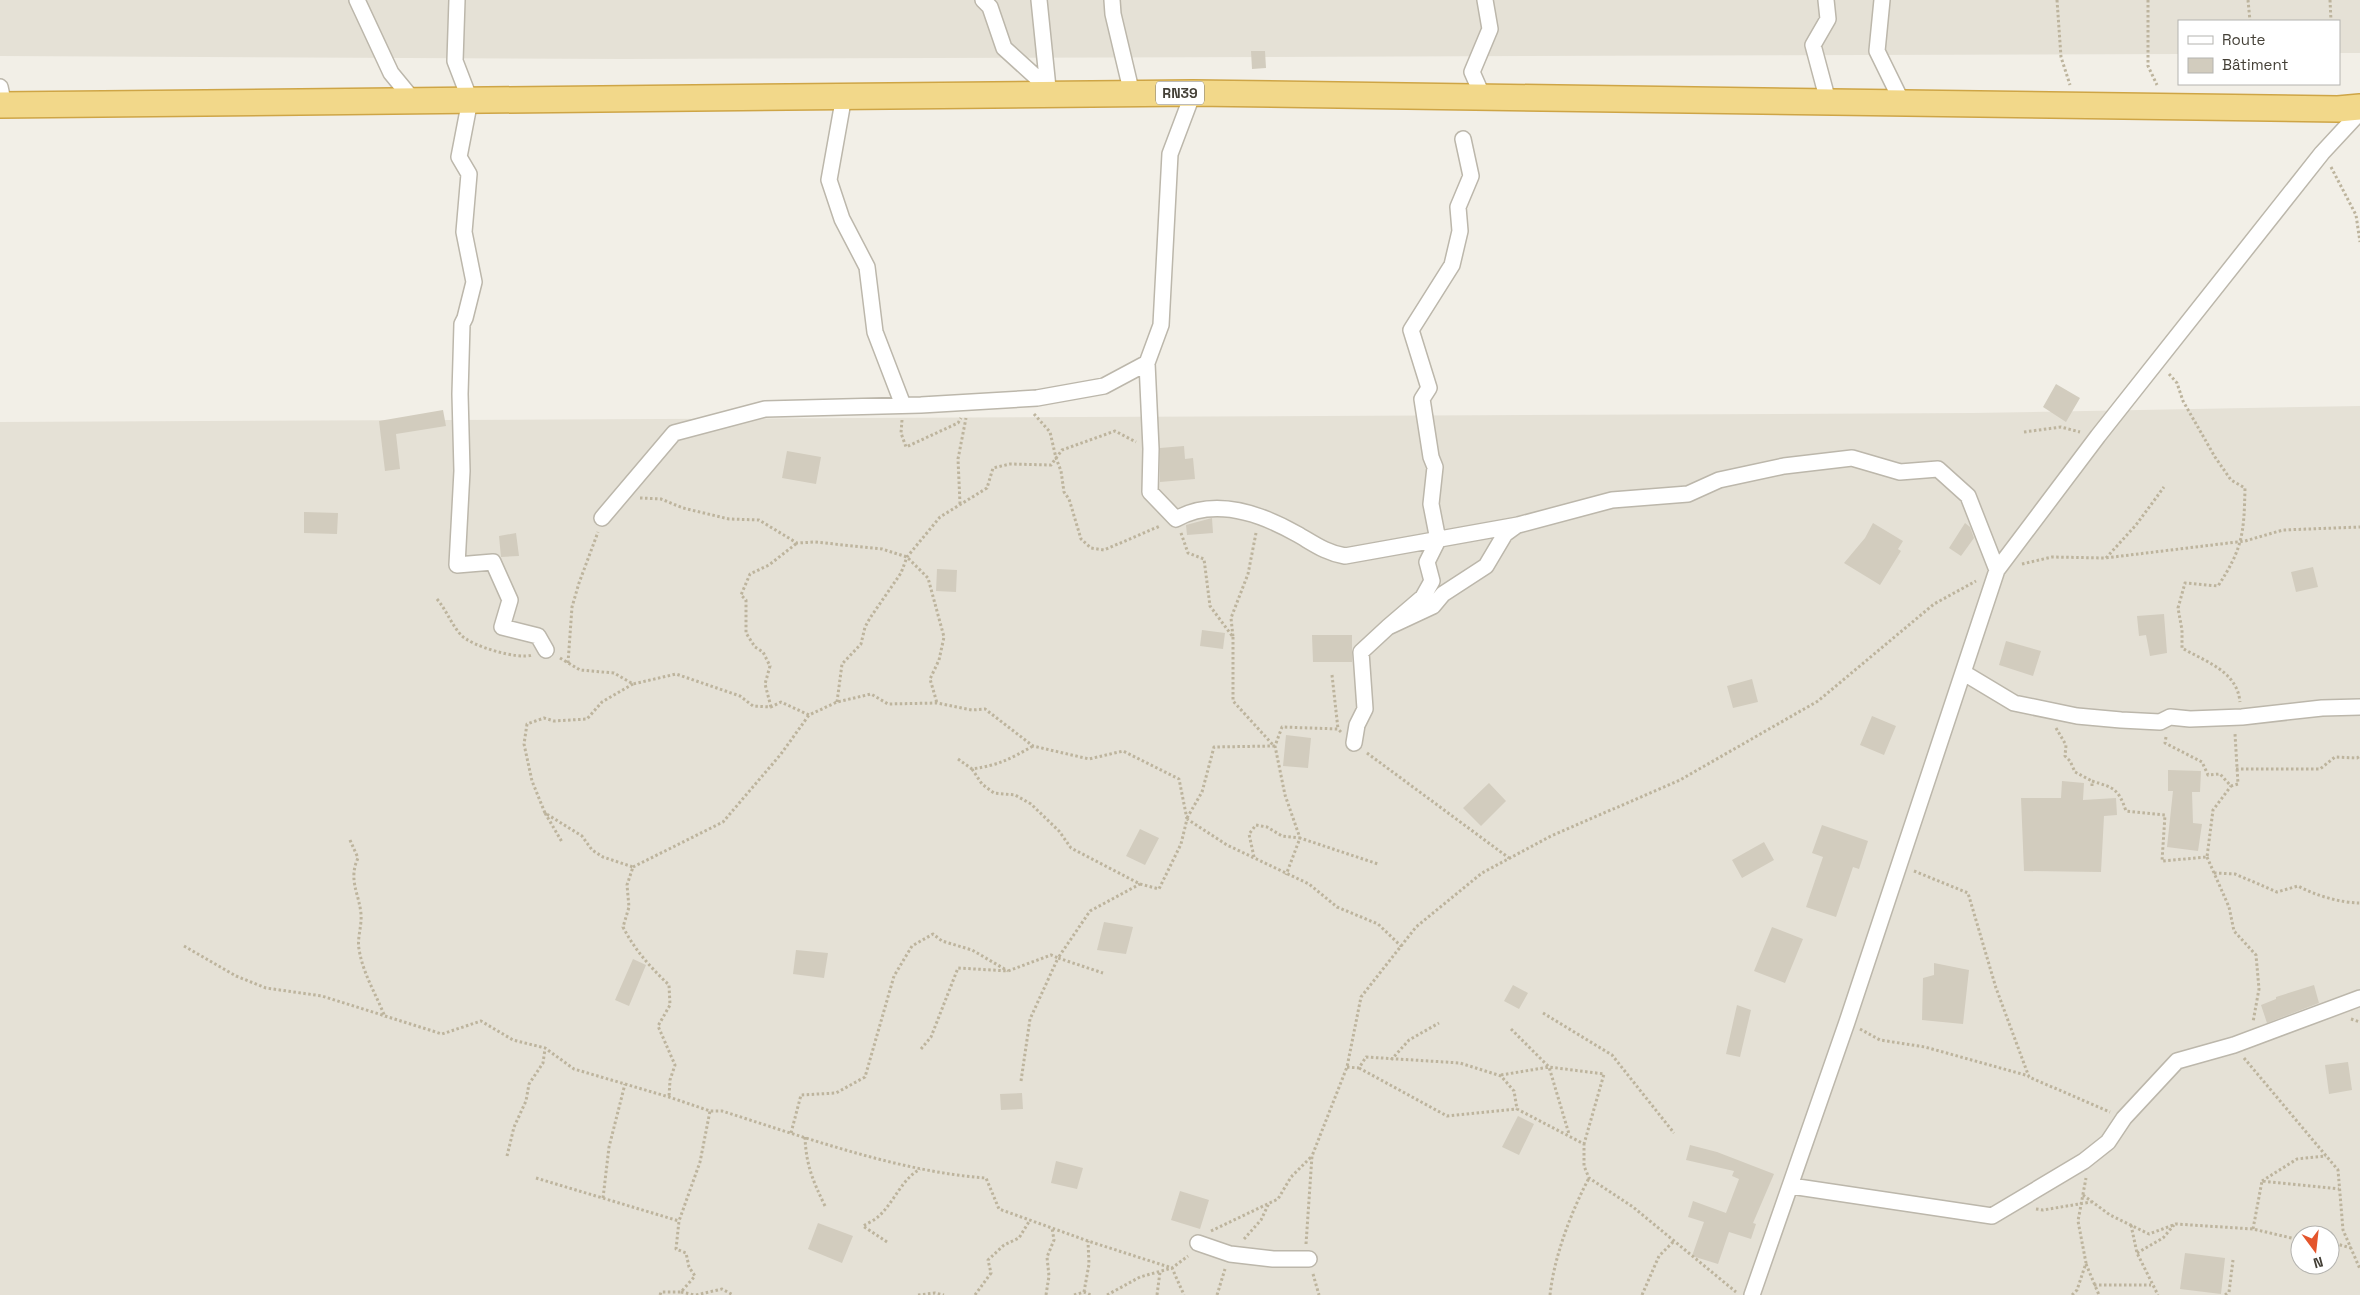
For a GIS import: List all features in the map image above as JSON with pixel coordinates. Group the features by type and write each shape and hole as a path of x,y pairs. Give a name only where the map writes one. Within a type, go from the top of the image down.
{"highway":[{"name":"RN39","path":"1,99 414,101 1193,93 2338,109 2360,107"}],"street":[{"path":"356,0 391,73 414,101"},
{"path":"457,0 455,61 470,100 459,157 468,174 464,232 474,282 462,324 460,394 462,471 457,565 493,562 510,600 502,627 538,636 546,650"},
{"path":"982,0 990,7 1004,48 1048,88 1073,94"},
{"path":"1040,0 1048,88"},
{"path":"1112,0 1113,14 1132,94"},
{"path":"1484,97 1472,72 1490,29 1485,0"},
{"path":"1826,0 1828,19 1813,45 1828,102"},
{"path":"1882,0 1878,51 1902,102"},
{"path":"1193,93 1170,154 1161,325 1147,363 1151,449 1150,492 1177,519 1185,513 1198,510 1229,509 1259,515 1328,553 1345,556 1518,525 1612,500 1688,494 1720,480 1784,466 1852,458 1900,472 1938,469 1968,496 1997,570"},
{"path":"844,96 829,180 842,219 867,267 875,332 903,405"},
{"path":"1752,1295 1847,1022 1997,570 2098,436 2322,153 2360,112"},
{"path":"1354,742 1357,725 1366,708 1361,652 1423,597 1432,581 1427,562 1438,540 1431,504 1435,467 1431,457 1422,399 1429,388 1411,330 1452,265 1460,232 1458,207 1471,176 1463,139"},
{"path":"602,518 674,432 765,409 903,405 1024,398 1104,386 1147,363"},
{"path":"1388,627 1433,606 1443,594 1486,566 1505,534 1518,525"},
{"path":"1964,673 2014,703 2077,716 2160,722 2170,717 2190,719 2242,717 2322,708 2360,707"},
{"path":"1791,1186 1992,1216 2084,1161 2108,1142 2124,1118 2177,1061 2234,1045 2360,998"},
{"path":"1198,1243 1230,1254 1273,1259 1309,1259"}],"path":[{"path":"2058,0 2061,57 2076,105"},
{"path":"2148,0 2148,66 2167,106"},
{"path":"2248,0 2250,20"},
{"path":"2330,0 2331,20"},
{"path":"2322,153 2339,178 2356,215 2360,242"},
{"path":"2158,360 2177,383 2183,401 2215,457 2231,480 2245,488 2241,542 2235,561 2218,586 2185,583 2178,608 2182,630 2182,648 2190,652"},
{"path":"1024,398 1028,410 1050,432 1061,471 1064,492 1070,499 1081,539 1091,548 1104,550 1177,519 1188,553 1204,559 1210,606 1233,637"},
{"path":"903,405 901,433 906,447 958,423 969,402"},
{"path":"960,504 958,459 969,402"},
{"path":"2024,432 2061,427 2098,436"},
{"path":"837,702 842,664 861,644 870,618 900,573 907,557 940,516 986,488 993,468 1010,464 1050,465 1062,450 1114,432 1151,449"},
{"path":"2105,558 2136,524 2164,487"},
{"path":"617,500 661,499 683,508 730,519 759,520 797,543 815,542 882,549 907,557 928,578 944,638 939,660 930,679 937,703"},
{"path":"1259,515 1248,574 1231,618 1233,637 1233,701 1274,746 1285,795 1300,838 1286,875"},
{"path":"568,664 572,607 602,518"},
{"path":"1319,1295 1306,1246 1312,1156 1347,1067 1361,996 1416,927 1482,873 1551,836 1680,780 1818,701 1934,604 1997,570 2052,558 2105,558 2241,542 2283,530 2360,527"},
{"path":"771,708 765,684 770,666 763,652 754,647 746,633 746,600 742,595 750,574 769,565 797,543"},
{"path":"438,599 448,612 450,621 462,637 493,651 525,657 546,650 580,670 614,673 633,684"},
{"path":"562,842 545,813 532,781 524,744 527,724 544,718 554,721 587,719 602,702 633,684 676,674 740,696 753,706 771,708 781,702 809,715"},
{"path":"1332,675 1338,729"},
{"path":"669,1097 670,1080 675,1065 658,1026 670,1005 669,986 641,955 623,926 629,907 627,885 633,867 723,822 781,754 809,715 837,702 872,694 888,704 937,703 972,710 985,709 1033,746 1089,759 1123,751 1180,779 1187,819 1227,844 1286,875 1309,884 1337,907 1378,924 1401,946"},
{"path":"2050,710 2053,723 2066,745 2065,756 2070,761 2075,772 2092,781 2113,788 2120,794 2126,811 2165,815 2162,861 2207,857"},
{"path":"1274,746 1282,727 1338,729 1509,858"},
{"path":"972,769 1004,763 1033,746"},
{"path":"958,759 972,769 982,784 994,793 1015,794 1031,804 1059,832 1071,848 1140,884 1159,889 1182,844 1187,819 1202,792 1214,747 1274,746"},
{"path":"2236,769 2320,769 2335,758 2357,758 2360,756"},
{"path":"2092,781 2092,786"},
{"path":"2231,786 2213,810 2207,857 2229,907 2234,931 2256,955 2258,989 2253,1019 2256,1037"},
{"path":"545,813 582,836 592,850 604,857 633,867"},
{"path":"1254,857 1249,834 1256,825 1267,827 1282,836 1300,838 1378,864"},
{"path":"350,840 358,858 353,868 354,889 361,914 359,948 368,981 385,1018"},
{"path":"1899,865 1968,893 1996,988 2030,1077"},
{"path":"2214,873 2235,874 2277,892 2298,886 2313,894 2350,903 2360,903"},
{"path":"1021,1081 1030,1019 1058,958 1090,912 1140,884"},
{"path":"791,1133 801,1095 836,1092 865,1077 894,976 912,946 933,934 942,940 972,950 1008,971"},
{"path":"184,946 236,976 266,988 322,996 385,1018 442,1034 481,1021 513,1040 545,1048 574,1069 710,1111 722,1111 804,1137 920,1168 954,1176 986,1178 999,1209 1088,1241 1172,1268 1184,1295"},
{"path":"922,1049 931,1038 958,968 1008,971 1051,955 1103,973"},
{"path":"1543,1013 1612,1055 1674,1133"},
{"path":"1847,1022 1880,1040 1925,1047 2030,1077 2124,1118"},
{"path":"1391,1060 1409,1040 1439,1023"},
{"path":"1511,1029 1549,1066 1570,1136"},
{"path":"2234,1045 2338,1170 2343,1230 2360,1269"},
{"path":"507,1156 514,1127 526,1101 529,1084 543,1063 545,1048"},
{"path":"1359,1068 1366,1057 1460,1063 1501,1076 1549,1066 1604,1074 1584,1144 1584,1166 1589,1178 1633,1207 1740,1295"},
{"path":"1347,1067 1359,1068 1447,1116 1517,1109 1584,1144"},
{"path":"1501,1076 1514,1091 1517,1109"},
{"path":"603,1198 609,1147 625,1084"},
{"path":"681,1292 695,1276 689,1267 686,1253 676,1249 679,1220 700,1162 710,1111"},
{"path":"804,1137 809,1174 825,1206"},
{"path":"2098,1150 2085,1180 2078,1221 2086,1263 2098,1295"},
{"path":"2253,1229 2262,1181 2297,1159 2326,1156"},
{"path":"887,1242 862,1226 880,1216 901,1190 907,1176 920,1168"},
{"path":"536,1178 679,1220"},
{"path":"1550,1295 1552,1276 1579,1198 1589,1178"},
{"path":"2262,1181 2339,1189"},
{"path":"2083,1195 2091,1202 2149,1234 2176,1224 2253,1229 2290,1238"},
{"path":"2013,1203 2043,1210 2091,1202"},
{"path":"975,1295 991,1274 988,1260 1004,1245 1019,1238 1030,1220"},
{"path":"2137,1253 2163,1238 2176,1224"},
{"path":"2131,1225 2137,1253 2151,1285 2158,1295"},
{"path":"1046,1295 1049,1276 1047,1258 1054,1240 1052,1228"},
{"path":"1084,1292 1089,1264 1088,1241"},
{"path":"1642,1295 1659,1256 1674,1241"},
{"path":"2340,1245 2351,1248"},
{"path":"2225,1295 2229,1292 2232,1260"},
{"path":"2072,1295 2077,1290 2086,1263"},
{"path":"1157,1295 1160,1272"},
{"path":"2094,1285 2151,1285"},
{"path":"660,1295 661,1292 681,1292 695,1295 722,1289 734,1295"},
{"path":"1074,1295 1084,1292 1091,1295"},
{"path":"918,1295 935,1293 944,1295"}],"shaded area":[{"path":"0,0 2360,0 2360,53 2340,53 2340,20 2178,20 2178,54 623,59 0,56"},
{"path":"2360,406 2360,1295 0,1295 0,422 1973,413"}],"building":[{"path":"1251,51 1265,51 1266,68 1252,69"},
{"path":"2056,384 2080,398 2066,422 2043,407"},
{"path":"443,410 446,426 396,434 400,469 385,471 379,421"},
{"path":"1184,446 1185,459 1193,458 1195,479 1160,482 1160,448"},
{"path":"787,451 821,457 816,484 782,478"},
{"path":"304,512 338,513 337,534 304,533"},
{"path":"1212,518 1213,533 1187,535 1186,525"},
{"path":"1873,523 1903,541 1898,549 1901,551 1880,585 1844,563 1865,538"},
{"path":"1965,523 1970,527 1974,538 1961,556 1949,548"},
{"path":"516,533 519,556 501,557 499,536"},
{"path":"2313,567 2318,587 2296,592 2291,572"},
{"path":"937,569 957,570 956,592 936,591"},
{"path":"2164,614 2167,653 2150,656 2146,635 2139,636 2137,616"},
{"path":"1202,630 1225,633 1223,649 1200,646"},
{"path":"1312,635 1352,635 1352,662 1313,662"},
{"path":"2006,641 2041,651 2033,676 1999,665"},
{"path":"1752,679 1758,702 1733,708 1727,686"},
{"path":"1872,716 1896,726 1884,755 1860,745"},
{"path":"1286,735 1311,738 1308,768 1283,766"},
{"path":"2168,770 2201,771 2200,792 2192,792 2193,823 2202,824 2198,851 2167,847 2173,791 2168,791"},
{"path":"2062,781 2084,783 2083,800 2116,798 2117,815 2104,816 2101,872 2024,871 2021,798 2061,798"},
{"path":"1489,783 1506,801 1481,826 1463,808"},
{"path":"1822,825 1868,841 1859,869 1853,867 1836,917 1806,907 1823,857 1812,853"},
{"path":"1140,829 1159,838 1145,865 1126,856"},
{"path":"1764,842 1774,860 1742,878 1732,860"},
{"path":"1104,922 1133,927 1126,954 1097,950"},
{"path":"1772,927 1803,939 1785,983 1754,971"},
{"path":"796,950 828,953 824,978 793,974"},
{"path":"633,959 646,965 629,1006 615,1000"},
{"path":"1934,963 1969,970 1963,1024 1922,1020 1923,978 1934,975"},
{"path":"1513,985 1528,993 1519,1009 1504,1001"},
{"path":"2314,985 2319,1003 2267,1023 2261,1005 2276,999 2276,997"},
{"path":"1737,1005 1751,1010 1740,1057 1726,1054"},
{"path":"2348,1062 2352,1090 2329,1094 2325,1065"},
{"path":"1022,1093 1023,1109 1001,1110 1000,1094"},
{"path":"1518,1116 1534,1124 1519,1155 1502,1147"},
{"path":"1690,1145 1717,1152 1774,1174 1753,1223 1756,1224 1751,1239 1729,1232 1718,1264 1692,1256 1704,1222 1688,1217 1693,1201 1726,1213 1739,1179 1732,1176 1734,1171 1686,1160"},
{"path":"1056,1161 1083,1168 1077,1189 1051,1183"},
{"path":"1180,1191 1209,1200 1200,1229 1171,1220"},
{"path":"818,1223 853,1236 842,1263 808,1249"},
{"path":"2185,1253 2225,1258 2221,1294 2180,1289"}]}
